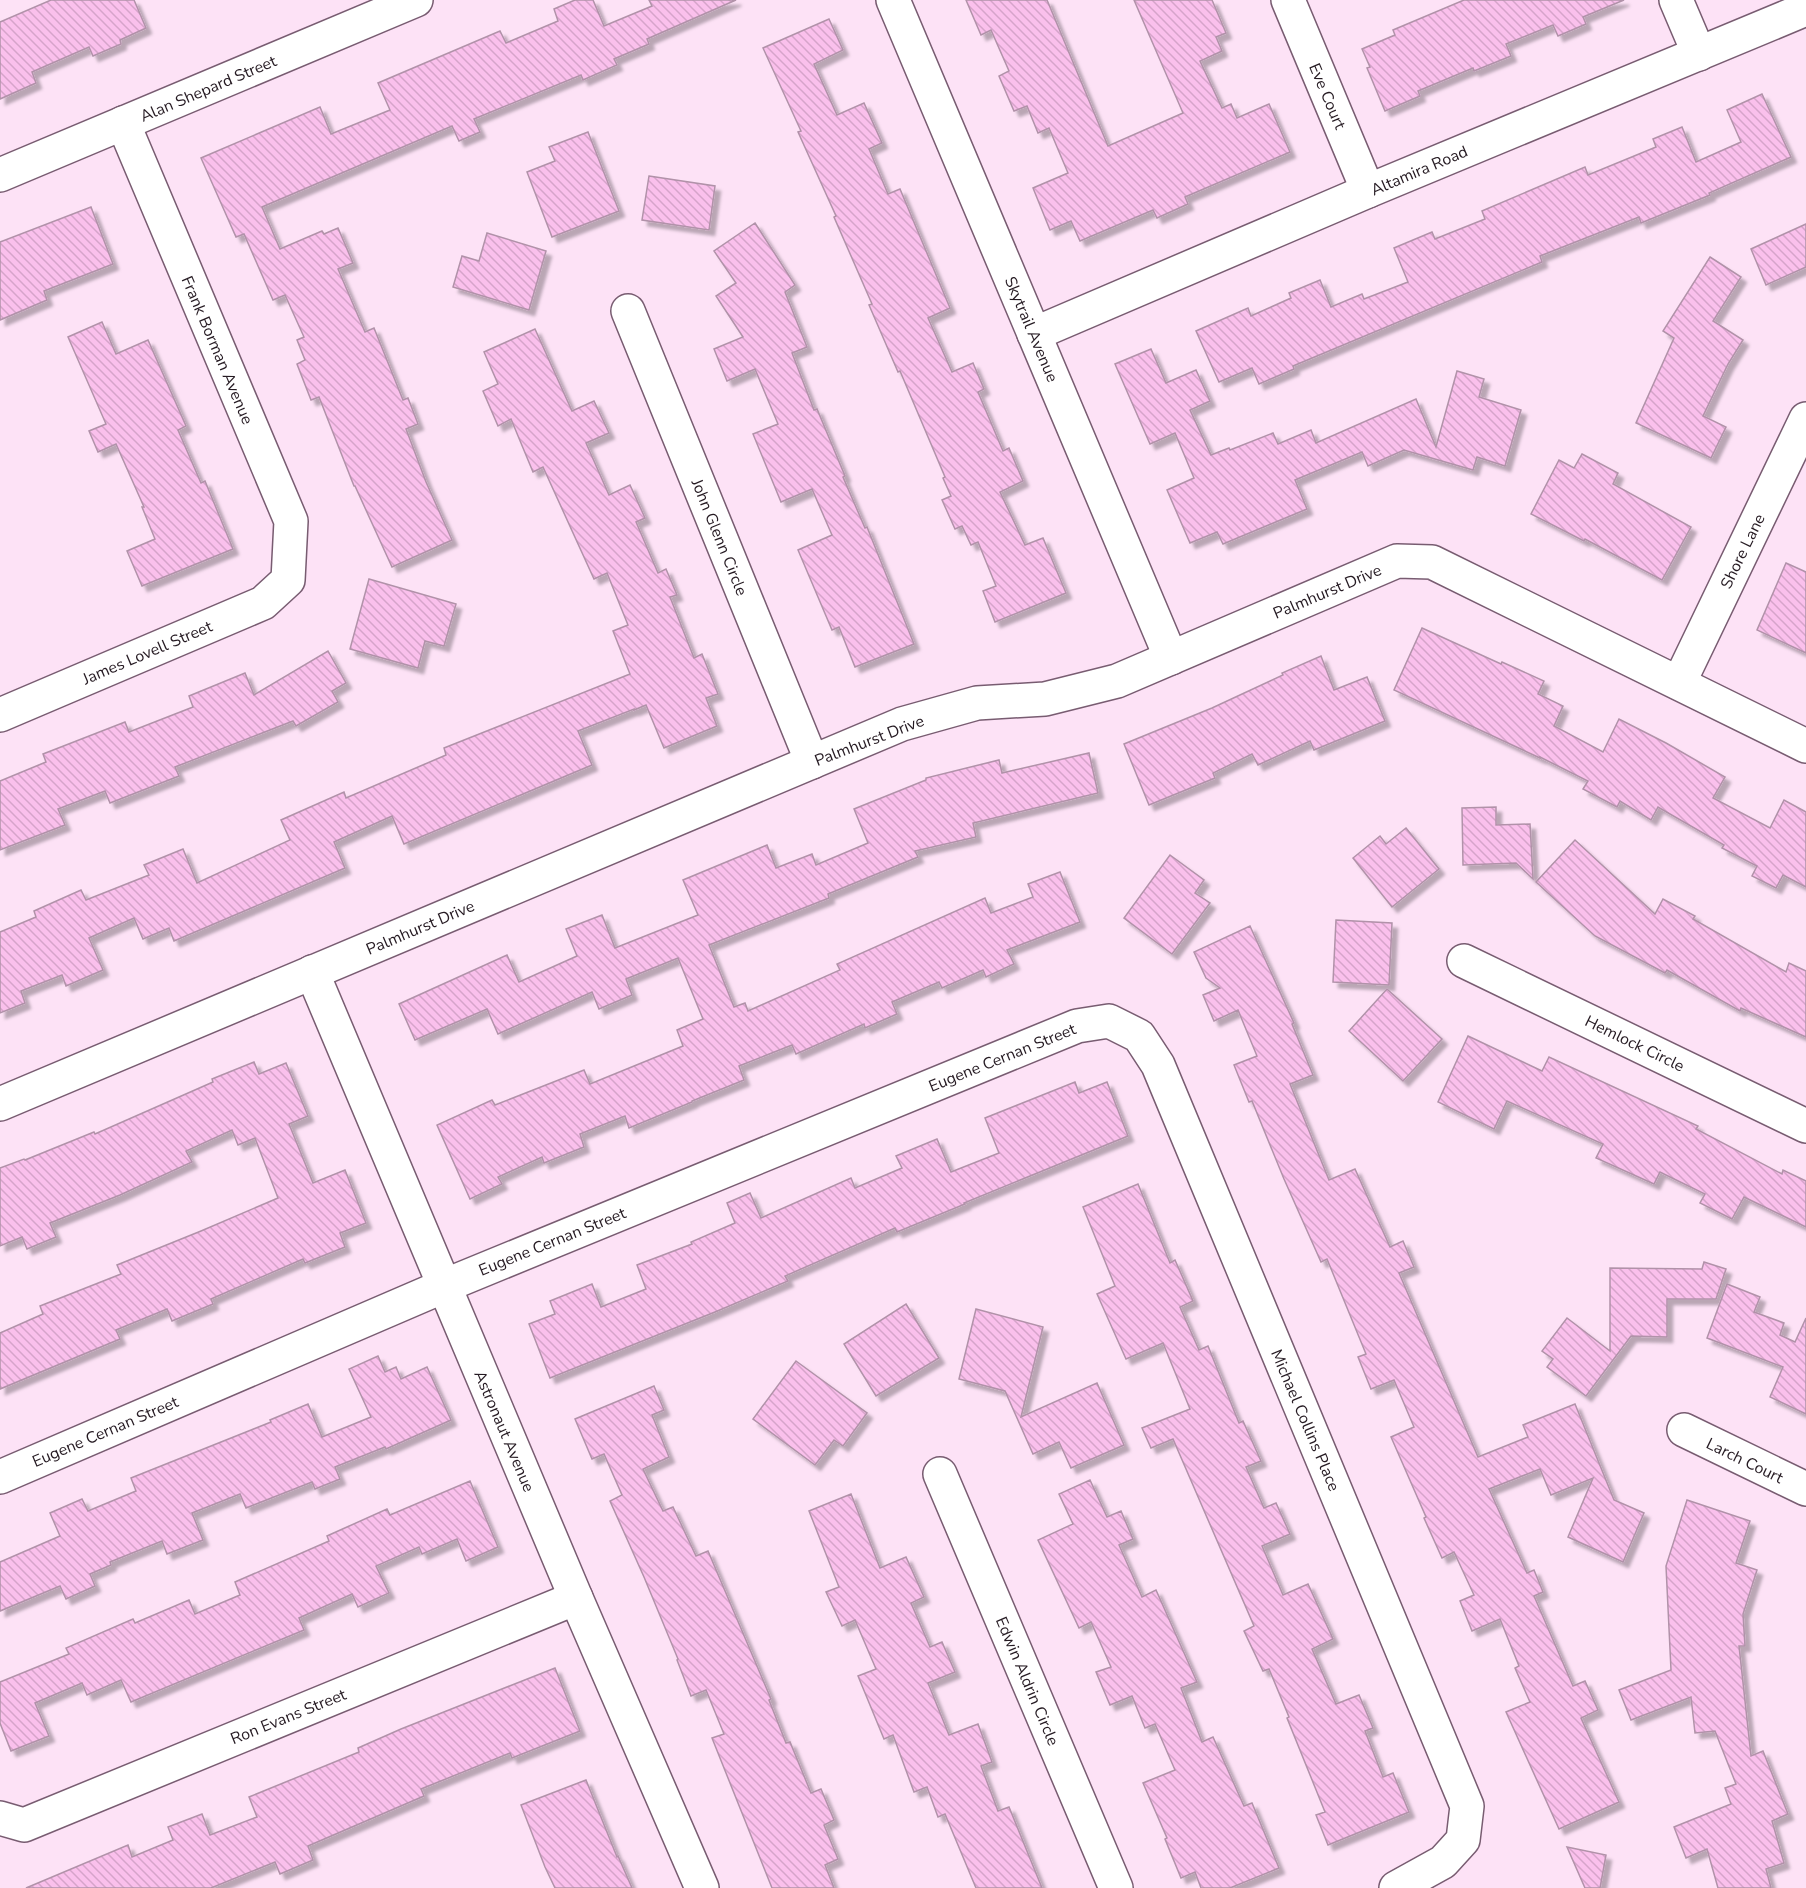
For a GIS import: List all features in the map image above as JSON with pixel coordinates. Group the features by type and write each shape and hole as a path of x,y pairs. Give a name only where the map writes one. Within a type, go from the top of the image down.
{"street":[{"name":"Alan Shepard Street","path":"0,175 416,0"},
{"name":"Skytrail Avenue","path":"892,0 1171,658"},
{"name":"Eve Court","path":"1288,0 1368,191"},
{"path":"1676,0 1699,54"},
{"name":"Altamira Road","path":"1034,334 1368,191 1806,9"},
{"name":"Frank Borman Avenue","path":"123,123 291,522 288,580"},
{"name":"John Glenn Circle","path":"628,311 812,762"},
{"name":"Shore Lane","path":"1679,683 1806,419"},
{"name":"Palmhurst Drive","path":"0,1104 902,724 977,702 1046,699 1117,681 1397,561 1432,562 1806,746"},
{"name":"James Lovell Street","path":"0,715 263,603 288,580"},
{"name":"Hemlock Circle","path":"1464,961 1806,1126"},
{"name":"Astronaut Avenue","path":"312,972 576,1598 702,1888"},
{"name":"Eugene Cernan Street","path":"0,1477 444,1286 1066,1030 1109,1021"},
{"name":"Michael Collins Place","path":"1109,1021 1139,1036 1158,1065 1467,1806 1463,1840 1443,1862 1395,1888"},
{"name":"Larch Court","path":"1684,1430 1806,1489"},
{"name":"Edwin Aldrin Circle","path":"940,1474 1116,1888"},
{"name":"Ron Evans Street","path":"0,1818 24,1825 576,1598"}],"building":[{"path":"51,0 134,0 146,28 120,40 121,44 93,56 89,47 32,72 36,83 0,99 0,22"},
{"path":"575,0 593,0 604,26 652,6 649,0 736,0 647,39 649,44 614,59 617,65 583,80 581,75 474,119 480,132 459,141 452,126 262,207 280,249 322,231 324,234 338,228 353,263 338,269 365,332 374,328 403,400 408,398 418,424 406,429 426,482 452,540 392,567 354,486 319,397 311,400 297,364 305,360 297,340 304,337 285,295 273,300 244,234 236,237 201,158 320,107 331,134 390,110 378,83 500,31 506,43 558,21 554,9"},
{"path":"966,0 1047,0 1108,146 1183,113 1134,0 1212,0 1226,33 1216,37 1222,51 1200,61 1222,108 1231,104 1237,118 1269,104 1290,152 1185,197 1188,204 1157,218 1153,210 1080,241 1071,221 1050,230 1033,188 1068,173 1049,128 1038,133 1027,106 1014,111 999,76 1009,71 991,30 981,35"},
{"path":"1464,0 1624,0 1583,17 1586,24 1558,36 1553,25 1506,44 1511,56 1474,71 1473,68 1418,91 1420,96 1385,111 1367,68 1370,67 1362,49 1395,35 1393,30"},
{"path":"829,19 843,50 814,64 837,115 864,103 882,143 869,149 888,194 900,189 950,308 928,318 952,372 973,363 984,389 978,392 1003,451 1009,448 1023,481 1000,492 1025,545 1043,538 1066,593 995,622 983,591 996,586 978,542 971,545 962,526 955,529 942,500 951,496 943,478 945,477 869,305 872,304 834,217 836,216 798,132 801,131 763,48"},
{"path":"1762,94 1791,157 1709,193 1710,195 1641,223 1639,217 1540,256 1542,262 1293,366 1294,369 1259,384 1252,368 1219,382 1196,331 1248,308 1251,316 1291,298 1289,293 1320,280 1331,307 1362,294 1364,299 1408,282 1394,248 1432,232 1435,239 1485,219 1482,211 1585,167 1588,175 1656,147 1653,139 1682,127 1696,162 1741,142 1727,110"},
{"path":"588,132 619,211 552,237 527,172 555,161 549,147"},
{"path":"649,176 715,186 709,230 642,220"},
{"path":"91,207 113,264 44,291 47,300 0,320 0,242"},
{"path":"755,223 795,285 785,292 807,347 792,353 814,410 817,409 845,476 843,477 865,528 867,527 914,644 855,667 839,627 832,630 798,550 832,535 812,489 781,502 753,434 778,424 755,369 727,381 714,349 743,337 716,296 736,283 714,251"},
{"path":"1806,224 1806,267 1766,285 1751,249"},
{"path":"487,233 546,251 529,310 453,287 462,256 479,261"},
{"path":"1710,257 1741,277 1713,321 1743,340 1728,364 1703,416 1726,427 1711,458 1636,423 1674,338 1663,331"},
{"path":"102,322 116,354 148,340 186,426 178,430 201,483 205,481 233,549 142,586 127,551 155,539 142,507 144,507 116,444 98,452 89,431 106,424 68,337"},
{"path":"535,329 572,411 594,401 609,433 586,443 609,495 630,485 645,518 636,522 658,573 666,569 677,595 670,597 694,658 702,654 718,694 706,698 717,726 664,748 646,705 578,731 592,765 404,844 392,816 334,842 345,868 174,941 169,928 143,939 134,918 89,938 103,970 66,986 62,975 21,991 25,1003 0,1013 0,932 36,917 34,911 81,890 86,900 149,875 144,865 183,849 197,883 290,840 281,820 344,792 346,798 446,755 444,748 630,674 613,631 628,625 607,573 594,579 543,467 533,472 511,419 498,426 483,391 498,384 484,352"},
{"path":"1151,349 1166,383 1196,370 1210,401 1190,410 1211,455 1273,433 1278,444 1311,430 1316,443 1416,399 1436,447 1457,371 1484,379 1479,397 1521,410 1505,466 1477,457 1473,470 1404,450 1368,466 1362,452 1295,480 1307,509 1223,544 1217,532 1190,543 1167,490 1194,478 1175,433 1150,444 1115,364"},
{"path":"1582,454 1618,473 1613,484 1691,527 1662,580 1585,539 1584,541 1531,514 1559,460 1574,468"},
{"path":"1786,563 1806,572 1806,653 1757,630"},
{"path":"369,579 456,604 444,646 425,641 418,668 350,649"},
{"path":"1422,628 1544,681 1538,694 1563,706 1554,726 1603,752 1619,719 1725,777 1713,798 1770,828 1784,800 1806,812 1806,887 1783,875 1776,888 1752,876 1757,866 1722,848 1724,845 1658,807 1651,820 1620,801 1617,807 1583,789 1588,781 1394,690"},
{"path":"328,651 346,683 332,691 338,702 296,726 293,721 175,767 179,776 110,803 105,791 58,809 65,825 0,850 0,781 46,762 43,754 125,722 129,732 193,707 189,696 245,673 254,695"},
{"path":"1321,656 1334,690 1367,677 1385,721 1314,750 1310,741 1258,765 1252,754 1213,773 1215,778 1149,805 1124,744 1212,708"},
{"path":"1089,753 1098,793 973,823 976,837 915,851 918,857 828,894 829,898 709,945 734,1007 745,1003 748,1011 840,970 837,964 985,898 991,913 1033,897 1028,884 1060,872 1080,922 1007,950 1014,964 986,977 983,970 942,988 939,982 892,1002 897,1014 865,1028 864,1024 796,1054 792,1045 739,1066 744,1080 629,1128 625,1116 580,1134 584,1147 544,1163 542,1157 498,1177 502,1184 470,1199 437,1125 492,1100 495,1105 584,1070 590,1084 683,1046 677,1030 703,1019 678,958 626,979 632,995 599,1009 592,992 498,1034 487,1009 415,1040 399,1004 507,955 519,982 577,956 566,929 602,915 615,948 698,915 683,880 767,845 776,868 812,854 816,865 868,843 854,809 926,780 926,778 999,760 1002,773"},
{"path":"1496,807 1496,825 1530,824 1533,879 1516,863 1463,865 1462,808"},
{"path":"1406,828 1439,869 1392,907 1353,858 1380,836 1386,844"},
{"path":"1575,840 1655,914 1663,899 1695,916 1693,919 1786,972 1789,963 1806,971 1806,1037 1741,1008 1740,1011 1667,970 1665,973 1595,936 1536,882"},
{"path":"1170,855 1204,880 1195,893 1210,903 1172,954 1124,918"},
{"path":"1336,920 1392,923 1389,985 1333,982"},
{"path":"1250,926 1294,1023 1292,1024 1313,1075 1290,1084 1329,1180 1355,1169 1390,1247 1403,1241 1414,1267 1399,1273 1478,1457 1528,1437 1523,1425 1575,1404 1614,1500 1644,1513 1623,1562 1568,1537 1593,1478 1551,1495 1540,1469 1489,1489 1527,1573 1534,1570 1543,1592 1534,1596 1573,1686 1585,1681 1598,1710 1581,1718 1619,1802 1559,1829 1506,1712 1530,1702 1515,1668 1519,1666 1500,1619 1472,1631 1460,1601 1474,1595 1454,1552 1442,1558 1391,1437 1414,1427 1394,1380 1371,1389 1358,1357 1366,1354 1327,1259 1321,1262 1252,1101 1249,1102 1234,1065 1257,1056 1238,1010 1214,1021 1203,995 1220,988 1206,978 1194,952"},
{"path":"1387,989 1442,1039 1403,1081 1349,1031"},
{"path":"1468,1036 1542,1071 1549,1057 1698,1126 1696,1129 1782,1174 1783,1170 1806,1181 1806,1227 1744,1197 1732,1219 1700,1203 1705,1194 1660,1172 1654,1184 1596,1158 1603,1144 1507,1101 1494,1129 1438,1102"},
{"path":"254,1062 259,1074 286,1063 308,1116 289,1124 313,1183 345,1170 366,1223 340,1233 345,1247 305,1263 303,1259 211,1299 213,1304 172,1321 167,1309 116,1330 120,1339 0,1389 0,1333 43,1314 40,1306 121,1274 117,1265 278,1198 255,1138 238,1145 232,1130 186,1151 192,1162 120,1195 50,1223 56,1237 27,1249 22,1237 0,1246 0,1168 94,1132 95,1134 213,1082 212,1079"},
{"path":"1075,1082 1079,1093 1107,1082 1128,1136 897,1232 895,1228 785,1276 788,1281 550,1378 529,1324 555,1314 550,1301 592,1284 601,1307 646,1289 637,1265 692,1244 691,1242 735,1223 727,1203 750,1193 761,1218 851,1178 855,1188 902,1168 896,1156 937,1139 951,1172 999,1153 985,1118"},
{"path":"1138,1184 1170,1263 1175,1260 1193,1301 1180,1307 1199,1350 1208,1346 1239,1423 1243,1421 1261,1461 1246,1467 1264,1508 1276,1503 1290,1534 1262,1546 1283,1595 1308,1584 1333,1639 1312,1649 1336,1704 1359,1695 1373,1728 1365,1731 1383,1777 1393,1773 1409,1812 1328,1845 1316,1815 1325,1812 1287,1718 1289,1717 1269,1669 1263,1671 1244,1631 1254,1626 1173,1439 1151,1448 1142,1428 1190,1409 1163,1343 1126,1359 1097,1294 1115,1286 1083,1207"},
{"path":"1704,1262 1726,1269 1716,1299 1667,1299 1667,1337 1631,1336 1586,1396 1547,1367 1553,1359 1542,1351 1567,1318 1610,1351 1610,1268 1702,1269"},
{"path":"1727,1284 1760,1297 1754,1312 1784,1323 1780,1335 1795,1342 1806,1318 1806,1414 1770,1397 1783,1367 1707,1338"},
{"path":"906,1304 939,1358 876,1396 844,1344"},
{"path":"976,1309 1043,1327 1021,1417 1097,1383 1124,1445 1071,1468 1059,1442 1033,1454 1005,1391 959,1379"},
{"path":"378,1356 385,1372 396,1367 401,1379 427,1367 451,1420 386,1449 385,1447 335,1467 340,1479 315,1489 312,1482 246,1508 240,1494 192,1513 203,1540 167,1554 162,1541 110,1562 111,1565 90,1574 95,1586 66,1599 60,1586 0,1611 0,1562 60,1536 50,1513 82,1499 88,1511 136,1491 131,1478 271,1422 270,1420 308,1404 322,1437 371,1417 349,1369"},
{"path":"796,1361 867,1413 843,1446 834,1440 815,1465 753,1419"},
{"path":"654,1386 664,1410 652,1415 669,1457 643,1469 663,1511 673,1507 696,1556 708,1551 771,1699 769,1700 786,1743 790,1742 811,1793 821,1789 834,1820 824,1825 838,1859 825,1865 834,1888 772,1888 712,1738 724,1734 706,1690 691,1696 644,1577 610,1501 622,1495 604,1454 592,1459 575,1419"},
{"path":"1090,1480 1107,1517 1121,1511 1133,1539 1119,1545 1142,1597 1156,1590 1197,1682 1181,1688 1202,1742 1213,1737 1244,1806 1252,1803 1279,1868 1230,1888 1201,1888 1195,1872 1181,1878 1165,1839 1167,1838 1143,1783 1175,1770 1155,1724 1145,1728 1132,1696 1110,1705 1096,1672 1111,1667 1091,1622 1079,1628 1038,1540 1073,1524 1059,1494"},
{"path":"470,1481 498,1547 466,1561 457,1539 422,1554 419,1547 376,1566 389,1593 358,1607 352,1594 299,1618 304,1630 131,1702 121,1680 87,1695 82,1683 35,1703 49,1736 11,1751 0,1723 0,1682 69,1654 66,1648 133,1619 135,1623 189,1600 195,1614 240,1595 235,1582 329,1541 327,1536 387,1509 390,1515"},
{"path":"851,1494 880,1568 906,1557 924,1597 911,1603 930,1647 942,1642 955,1672 928,1683 949,1735 978,1724 992,1762 981,1766 998,1811 1009,1807 1042,1888 976,1888 945,1814 938,1817 927,1787 914,1792 893,1735 884,1739 858,1676 876,1669 855,1620 842,1626 826,1592 839,1587 809,1511"},
{"path":"1687,1500 1750,1521 1736,1563 1757,1570 1743,1614 1745,1646 1739,1646 1751,1756 1763,1751 1788,1814 1772,1821 1784,1863 1766,1869 1771,1888 1718,1888 1707,1849 1686,1858 1674,1827 1731,1804 1725,1788 1736,1784 1715,1731 1695,1733 1691,1697 1631,1720 1619,1690 1671,1670 1666,1566"},
{"path":"555,1668 580,1731 512,1758 510,1753 421,1789 424,1796 308,1846 313,1860 280,1874 275,1862 211,1888 26,1888 128,1845 132,1857 173,1840 168,1827 202,1814 210,1835 257,1817 249,1797 359,1752 358,1748 401,1729"},
{"path":"586,1780 632,1888 555,1888 545,1867 521,1805"},
{"path":"1567,1847 1606,1855 1600,1888 1585,1888"}]}
